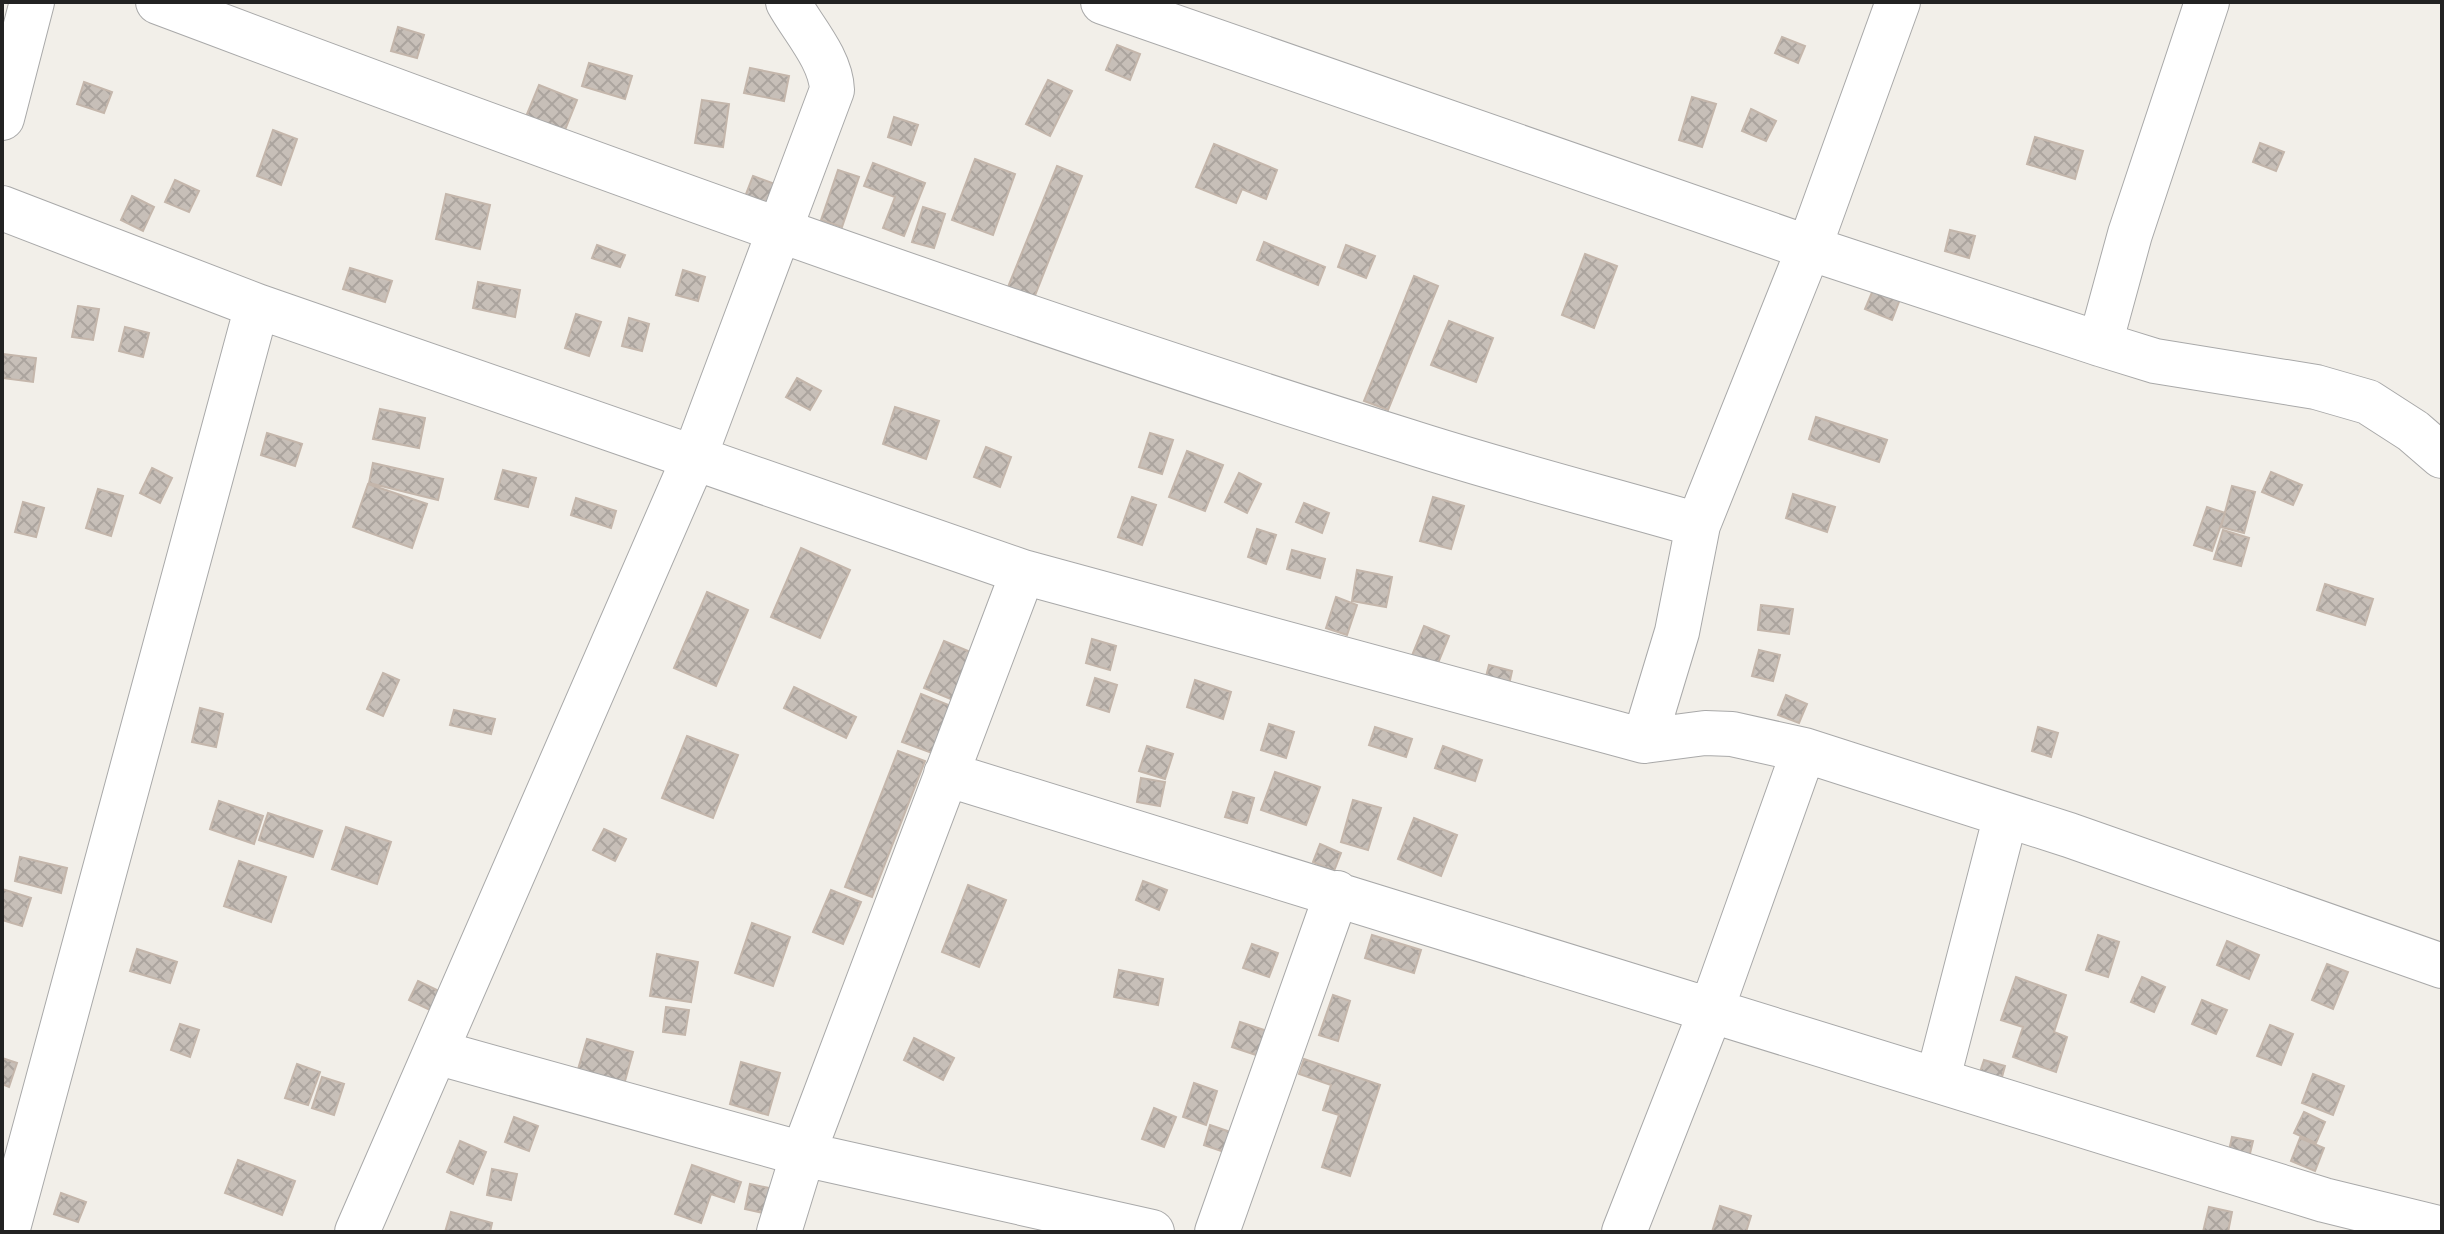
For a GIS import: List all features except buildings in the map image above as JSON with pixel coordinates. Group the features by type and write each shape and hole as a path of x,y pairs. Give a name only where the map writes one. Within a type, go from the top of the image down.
{"street":[{"path":"2,118 32,2"},
{"path":"158,2 778,230 1381,433 1698,525"},
{"path":"357,1232 694,458 832,90 831,77 823,59 788,2"},
{"path":"1103,2 1809,248 2100,344 2168,364 2316,387 2368,402 2413,431 2442,456"},
{"path":"1644,741 1677,632 1698,525 1809,248 1898,2"},
{"path":"2100,344 2130,234 2207,2"},
{"path":"2,208 257,306 1023,572 1644,741 1705,733 1732,734 1804,750 2006,815 2442,966"},
{"path":"7,1232 257,306"},
{"path":"779,1232 803,1154 1023,572"},
{"path":"1624,1232 1712,1008 1804,750"},
{"path":"946,774 1938,1078 2368,1222 2442,1229"},
{"path":"1938,1078 2006,815"},
{"path":"1217,1232 1337,893"},
{"path":"436,1052 803,1154 1152,1232"}]}
